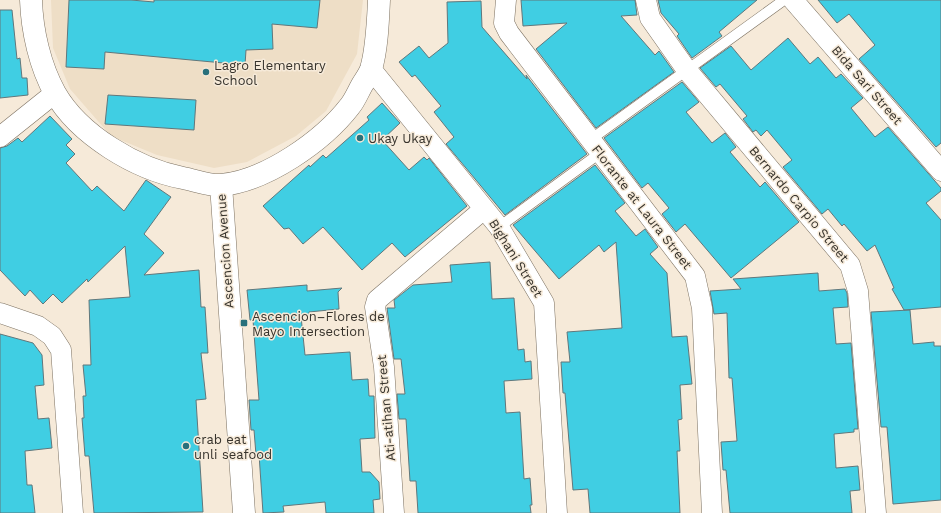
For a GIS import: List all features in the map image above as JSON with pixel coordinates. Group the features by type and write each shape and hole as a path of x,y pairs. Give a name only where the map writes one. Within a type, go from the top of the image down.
{"street":[{"name":"Ascencion Avenue","path":"31,0 38,50 56,93 81,126 119,154 164,174 220,185 244,513"},
{"path":"220,185 250,177 288,161 327,131 351,106 371,69 377,28 378,0"},
{"name":"Florante at Laura Street","path":"506,0 504,23 509,33 695,276 702,308 712,513"},
{"name":"Bernardo Carpio Street","path":"646,0 650,18 686,69 850,265 858,291 876,513"},
{"name":"Bida Sari Street","path":"794,0 941,171"},
{"name":"Bighani Street","path":"371,69 499,228 544,303 557,513"},
{"path":"0,137 56,93"},
{"name":"Ati-atihan Street","path":"394,513 384,367 375,307 377,300 484,209"},
{"path":"0,313 38,326 52,336 61,350 73,513"}],"lane":[{"path":"499,228 686,69 784,0"}],"shaded area":[{"name":"Lagro Elementary School","path":"51,0 363,0 357,54 326,111 296,136 247,162 214,168 157,155 111,136 70,89 53,48"}],"building":[{"path":"69,0 131,0 154,2 154,0 320,0 317,28 272,24 273,49 246,50 245,65 105,52 104,69 66,67"},
{"path":"521,0 635,0 637,15 621,16 655,55 659,51 674,72 596,128 536,49 567,23 523,26"},
{"path":"658,0 757,0 719,32 722,36 692,58 677,36 679,34 661,13"},
{"path":"818,0 941,0 941,143 936,147 859,59 875,45 849,14 837,23"},
{"path":"481,1 482,27 527,79 526,75 587,154 505,215 446,144 454,137 434,112 441,106 415,75 412,77 399,62 419,46 429,58 448,43 447,2"},
{"path":"0,10 12,10 17,59 20,58 22,78 27,78 28,95 0,98"},
{"path":"788,38 810,64 818,57 836,78 841,74 863,98 851,108 875,137 888,127 941,188 941,191 926,203 941,220 941,307 904,310 892,289 894,288 875,245 867,251 844,224 842,226 828,209 822,214 783,167 792,160 767,130 761,136 756,130 753,132 743,119 747,116 720,84 716,87 700,68 731,46 751,70"},
{"path":"682,82 699,102 686,112 712,143 725,133 736,147 730,152 760,187 765,182 799,222 731,278 685,224 676,232 662,214 669,208 648,183 642,188 604,138"},
{"path":"108,95 196,100 194,130 105,124"},
{"path":"382,103 400,123 382,140 409,170 424,157 427,160 429,158 467,206 405,257 392,243 362,270 323,227 303,244 289,228 284,229 263,206 309,165 310,167 323,155 326,158 369,120 367,117"},
{"path":"50,116 72,139 66,145 75,154 66,163 92,191 97,186 124,211 146,180 171,197 144,234 164,253 144,275 199,270 201,307 205,307 208,353 201,353 206,399 196,400 203,512 94,513 89,456 85,456 82,418 84,418 83,396 86,396 83,365 91,365 89,300 130,297 125,246 88,282 87,279 62,303 53,294 43,304 30,290 25,296 0,270 0,148 7,146 18,138 22,142"},
{"path":"595,165 625,203 615,211 636,236 645,229 658,247 650,254 667,273 672,337 687,336 692,384 680,385 682,419 678,420 680,451 677,451 680,513 590,513 588,489 573,490 561,362 570,362 567,332 622,328 616,242 604,252 599,245 559,279 513,225"},
{"path":"490,262 492,299 514,298 518,350 524,349 525,362 531,361 532,379 504,381 506,413 520,412 524,479 530,478 532,505 530,505 531,513 418,513 416,481 410,481 406,419 399,419 397,394 405,394 401,359 394,359 387,308 395,308 394,300 413,285 452,282 450,265"},
{"path":"818,273 819,291 845,289 847,293 848,307 833,308 836,344 851,343 858,429 854,429 854,432 834,434 836,468 858,466 860,490 850,491 852,513 730,513 726,470 723,470 721,442 737,441 732,378 729,378 727,313 714,314 710,291 741,289 733,279"},
{"path":"307,285 307,291 342,288 338,292 339,309 309,312 309,315 301,316 305,355 350,352 352,380 368,379 369,396 374,396 375,438 360,439 362,472 370,472 379,482 380,499 373,500 374,513 326,513 325,502 283,506 284,512 263,513 259,454 256,455 254,430 251,430 249,400 259,400 253,320 250,320 247,290"},
{"path":"910,310 913,344 934,342 934,346 941,346 941,500 893,504 887,427 881,427 871,312"},
{"path":"0,334 33,343 42,355 44,385 35,386 38,419 49,418 52,448 25,451 27,485 32,485 35,513 0,513"}],"place":[{"name":"Lagro Elementary School","path":"206,72"},
{"name":"Ukay Ukay","path":"360,138"},
{"name":"Ascencion–Flores de Mayo Intersection","path":"244,323"},
{"name":"crab eat unli seafood","path":"186,446"}]}
